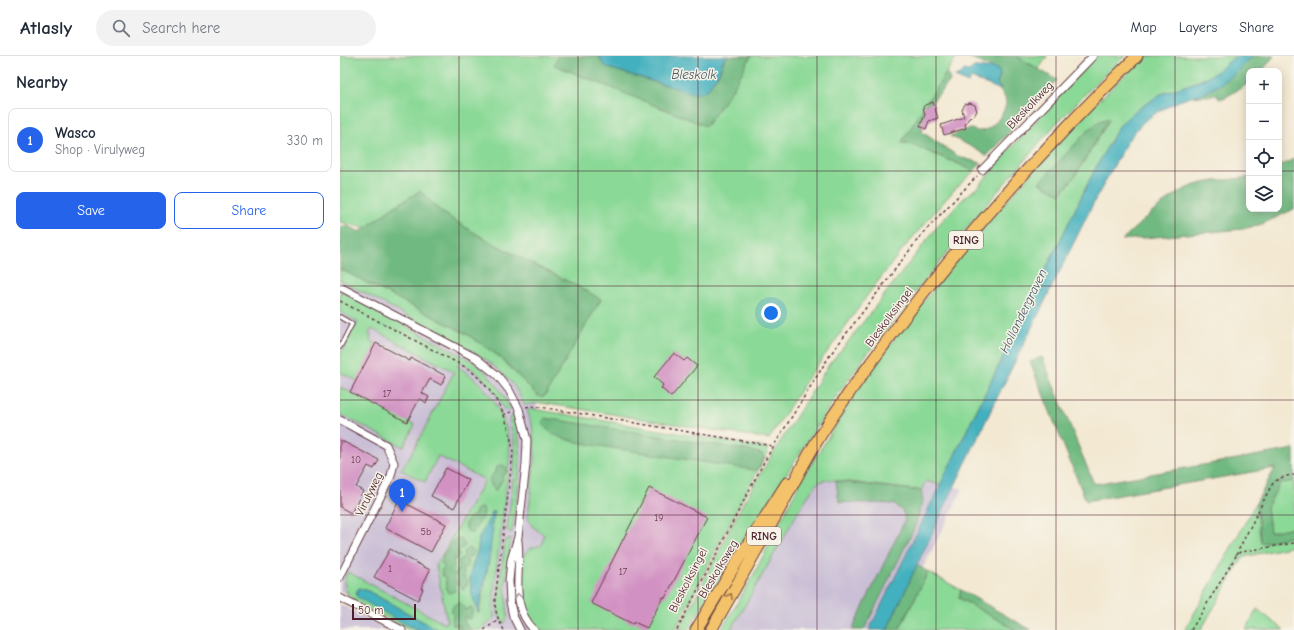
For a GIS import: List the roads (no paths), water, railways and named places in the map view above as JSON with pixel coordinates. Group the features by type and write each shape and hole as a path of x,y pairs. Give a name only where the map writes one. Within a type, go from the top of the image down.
{"main road":[{"name":"Bleskolksingel","path":"711,630 785,500 816,442 842,403 900,323 967,238 1040,155 1137,56"},
{"name":"Bleskolksweg","path":"696,630 777,497 816,442"}],"street":[{"name":"Bleskolkweg","path":"982,170 1094,56"},
{"path":"340,287 476,358 497,375 509,390 519,409 527,440 526,464 518,537 510,560 509,593 513,616 519,630 531,627 520,609 518,599 517,586 520,554 518,537"},
{"name":"Virulyweg","path":"340,420 386,445 394,463 391,476 340,577"},
{"path":"340,598 402,630"}],"lane":[{"path":"340,317 352,324 340,347"}],"water":[{"name":"Bleskolk","path":"599,56 728,56 723,60 719,73 706,91 696,94 608,68 602,63"},
{"path":"1236,56 1253,56 1236,73 1221,84 1207,92 1179,101 1159,111 1143,122 1128,140 1094,202 993,406 887,630 869,630 1095,169 1119,126 1130,115 1161,94 1199,81 1215,73"},
{"path":"974,67 997,69 1000,76 997,83 1001,90 971,78 968,83 955,77 960,75 964,70 969,71"},
{"path":"493,511 495,511 491,527 493,528 489,560 478,613 472,595 470,579 471,570 478,549 479,538"},
{"path":"359,588 368,591 438,630 420,630 403,623 357,597 356,592"}],"place":[{"name":"Wasco","path":"402,512"}],"water label":[{"name":"Hollandergraven","path":"1023,311"}]}
